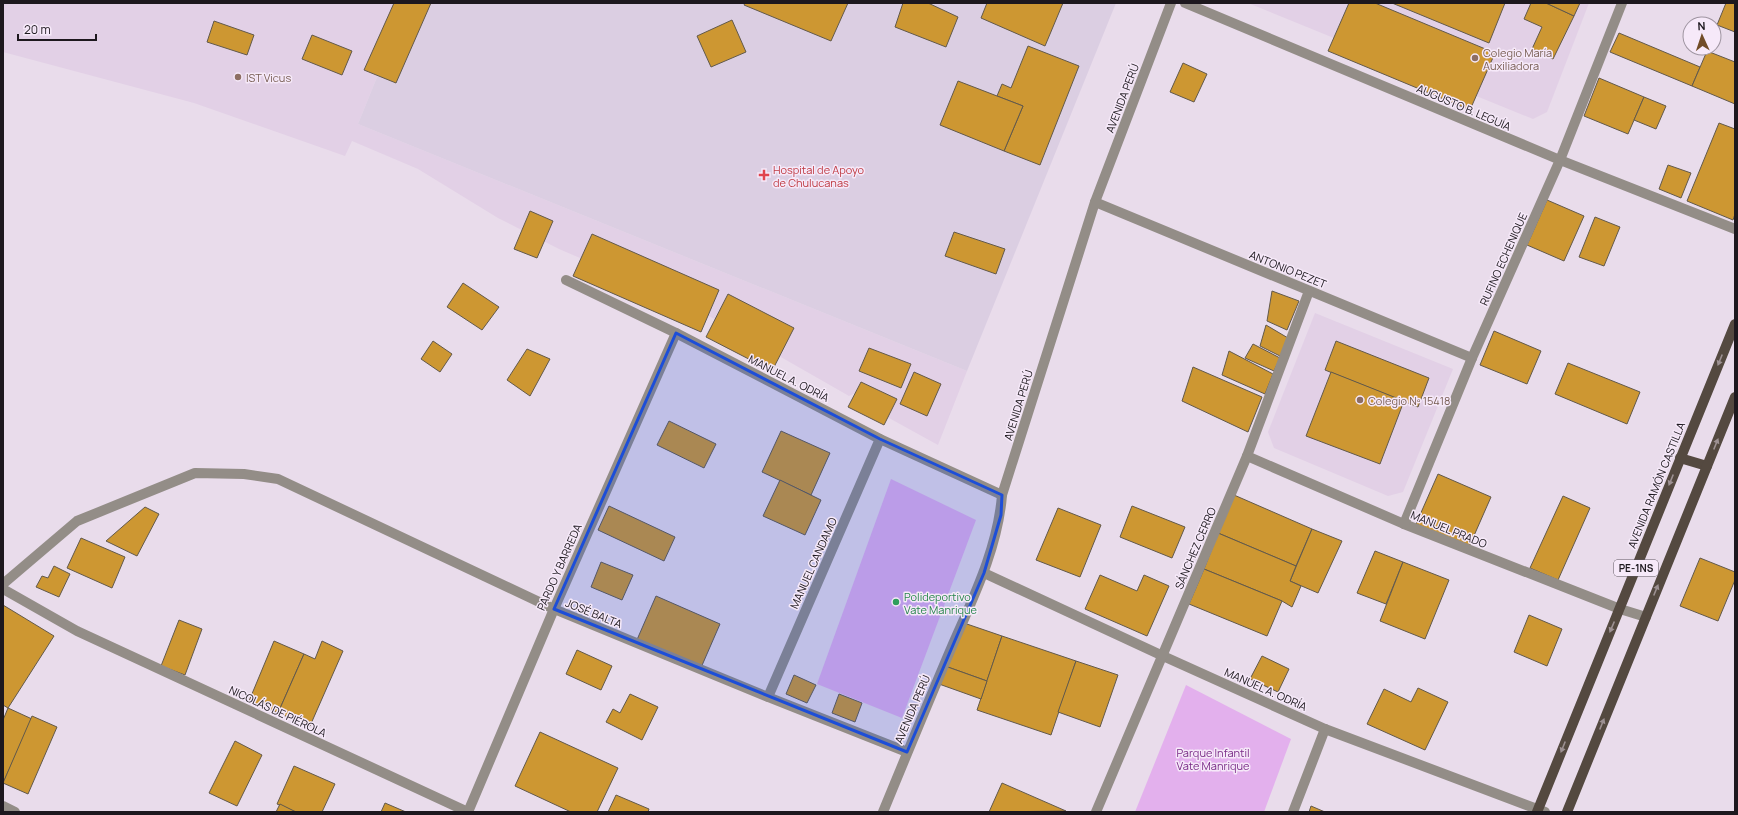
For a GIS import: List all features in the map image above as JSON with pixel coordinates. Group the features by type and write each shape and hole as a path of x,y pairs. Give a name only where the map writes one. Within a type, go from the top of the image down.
{"main road":[{"name":"AVENIDA RAMÓN CASTILLA","path":"1540,811 1680,458 1735,324"},
{"name":"PE-1NS","path":"1567,812 1735,397"},
{"path":"1680,458 1707,466"}],"street":[{"name":"AVENIDA PERÚ","path":"884,812 907,752 984,573 1001,515 1002,495 1095,202 1171,3"},
{"name":"AUGUSTO B. LEGUÍA","path":"1185,3 1560,160 1735,229"},
{"name":"RUFINO ECHENIQUE","path":"1404,524 1472,358 1560,160 1622,3"},
{"name":"ANTONIO PEZET","path":"1095,202 1472,358"},
{"name":"MANUEL A. ODRÍA","path":"566,280 676,332 880,439 1002,495"},
{"name":"SÁNCHEZ CERRO","path":"1096,812 1247,456 1309,291"},
{"name":"PARDO Y BARREDA","path":"468,812 554,609 676,332"},
{"name":"MANUEL CANDAMO","path":"768,697 880,439"},
{"name":"MANUEL PRADO","path":"1247,456 1404,524 1620,609 1646,617"},
{"name":"JOSÉ BALTA","path":"3,584 77,521 195,473 244,474 278,479 554,609 768,697 907,752"},
{"name":"MANUEL A. ODRÍA","path":"984,573 1325,729 1540,811"},
{"name":"NICOLÁS DE PIÉROLA","path":"3,589 78,631 468,812"},
{"path":"1293,812 1325,729"},
{"path":"3,806 15,812"}],"highlighted area":[{"path":"676,333 880,439 1002,495 1001,515 984,573 907,752 554,609"}],"shaded area":[{"path":"3,3 407,3 358,124 967,371 938,445 869,407 863,390 849,396 688,304 559,249 498,218 418,169 352,141 345,156 194,103 3,52"},
{"name":"Hospital de Apoyo de Chulucanas","path":"407,3 1116,3 967,371 358,124"},
{"name":"Colegio María Auxiliadora","path":"1248,3 1589,3 1547,112 1533,119"},
{"name":"Colegio Nº 15418","path":"1315,313 1453,369 1403,492 1388,496 1274,448 1268,432"}],"green space":[{"name":"Polideportivo Vate Manrique","path":"891,479 976,520 902,718 817,684"},
{"name":"Parque Infantil Vate Manrique","path":"1186,685 1291,739 1264,812 1135,812"}],"building":[{"path":"394,3 431,3 396,83 364,70"},
{"path":"745,3 848,3 831,41 744,5"},
{"path":"903,3 928,3 958,17 946,47 895,27"},
{"path":"987,3 1063,3 1045,46 981,18"},
{"path":"1349,3 1375,3 1495,53 1470,110 1328,51"},
{"path":"1392,3 1505,3 1489,43"},
{"path":"1531,3 1546,3 1574,16 1553,59 1532,49 1542,27 1524,19"},
{"path":"1546,3 1580,3 1574,16"},
{"path":"1726,3 1735,3 1735,32 1722,27 1722,16 1721,16"},
{"path":"732,20 746,52 711,67 697,36"},
{"path":"214,21 254,35 247,55 207,42"},
{"path":"1619,33 1700,67 1692,86 1610,52"},
{"path":"312,35 352,51 342,75 302,59"},
{"path":"1028,46 1079,66 1040,165 1004,151 1023,106 997,96 1002,84 1011,88"},
{"path":"1705,56 1720,56 1735,62 1735,104 1692,86"},
{"path":"1183,63 1207,74 1194,102 1170,92"},
{"path":"1599,78 1644,97 1628,134 1584,116"},
{"path":"958,81 1023,106 1004,151 940,125"},
{"path":"1644,97 1666,106 1656,129 1634,120"},
{"path":"1719,123 1735,129 1735,214 1733,220 1687,201"},
{"path":"1668,165 1691,173 1681,198 1659,189"},
{"path":"1547,200 1584,216 1564,261 1527,245"},
{"path":"530,211 553,221 537,258 514,249"},
{"path":"1595,217 1620,227 1604,266 1579,257"},
{"path":"954,232 1005,249 996,274 945,256"},
{"path":"592,234 719,290 701,332 573,276"},
{"path":"463,283 499,307 482,330 447,307"},
{"path":"1272,291 1299,301 1287,330 1267,321"},
{"path":"728,294 794,328 772,371 706,337"},
{"path":"1266,325 1288,338 1282,357 1260,346"},
{"path":"1494,331 1541,351 1527,384 1480,365"},
{"path":"433,341 452,354 440,372 421,359"},
{"path":"1336,341 1429,378 1418,407 1325,370"},
{"path":"1253,344 1280,358 1274,371 1245,358"},
{"path":"869,348 911,364 901,388 859,371"},
{"path":"527,349 550,359 530,396 507,380"},
{"path":"1229,351 1273,374 1265,394 1222,375"},
{"path":"1568,363 1640,392 1627,424 1555,394"},
{"path":"1193,367 1262,397 1248,432 1182,401"},
{"path":"914,372 941,384 927,416 900,404"},
{"path":"1331,372 1404,401 1380,464 1306,436"},
{"path":"861,382 897,399 884,425 848,407"},
{"path":"669,421 716,444 704,468 657,445"},
{"path":"781,431 830,453 811,495 762,472"},
{"path":"1438,474 1491,497 1469,547 1416,524"},
{"path":"780,480 821,500 805,535 763,516"},
{"path":"1234,495 1312,529 1296,566 1218,533"},
{"path":"1563,496 1590,508 1558,580 1530,568"},
{"path":"609,506 675,537 664,561 598,530"},
{"path":"1132,506 1185,527 1172,558 1120,537"},
{"path":"145,507 159,514 137,556 106,541"},
{"path":"1058,508 1101,525 1080,577 1036,560"},
{"path":"1312,529 1342,541 1318,593 1290,581"},
{"path":"1218,533 1296,566 1290,581 1301,586 1292,607 1282,601 1204,569"},
{"path":"81,538 125,557 112,588 67,568"},
{"path":"1375,551 1403,562 1386,604 1357,593"},
{"path":"1700,558 1735,572 1735,580 1718,621 1680,606"},
{"path":"601,562 633,575 622,600 591,587"},
{"path":"1403,562 1449,580 1425,639 1380,621"},
{"path":"54,566 70,574 59,597 36,587 42,576 48,578"},
{"path":"1204,569 1282,601 1267,636 1189,604"},
{"path":"1100,575 1137,591 1144,575 1169,586 1147,636 1085,609"},
{"path":"656,596 720,624 700,670 636,642"},
{"path":"3,605 54,636 8,708 3,705"},
{"path":"1529,615 1562,629 1547,666 1514,652"},
{"path":"179,620 202,629 185,675 161,666"},
{"path":"961,622 1002,636 987,681 945,666"},
{"path":"1002,636 1076,661 1051,735 977,710"},
{"path":"274,641 304,654 278,713 249,701"},
{"path":"322,641 343,651 310,726 278,713 304,654 315,659"},
{"path":"577,650 612,666 601,690 566,674"},
{"path":"1262,656 1289,669 1278,692 1250,679"},
{"path":"1076,661 1118,675 1100,727 1058,712"},
{"path":"945,666 987,681 981,699 939,684"},
{"path":"794,675 816,685 807,703 786,694"},
{"path":"1418,688 1448,702 1425,750 1367,724 1384,689 1411,702"},
{"path":"630,694 658,707 642,740 606,722 613,709 620,713"},
{"path":"839,694 862,703 855,722 832,713"},
{"path":"8,708 32,719 3,783 3,720"},
{"path":"32,716 57,727 28,794 3,783"},
{"path":"540,732 618,768 597,812 571,812 515,786"},
{"path":"235,741 262,755 237,806 209,793"},
{"path":"294,766 335,784 322,812 296,812 277,804"},
{"path":"1002,783 1066,811 989,812"},
{"path":"616,795 649,809 648,812 608,812"},
{"path":"385,803 406,812 381,812"},
{"path":"280,804 296,812 276,812"},
{"path":"1311,806 1325,812 1309,812"}],"place":[{"name":"Colegio María Auxiliadora","path":"1475,58"},
{"name":"IST Vicus","path":"238,77"},
{"name":"Hospital de Apoyo de Chulucanas","path":"764,175"},
{"name":"Colegio Nº 15418","path":"1360,400"},
{"name":"Polideportivo Vate Manrique","path":"896,602"}]}
